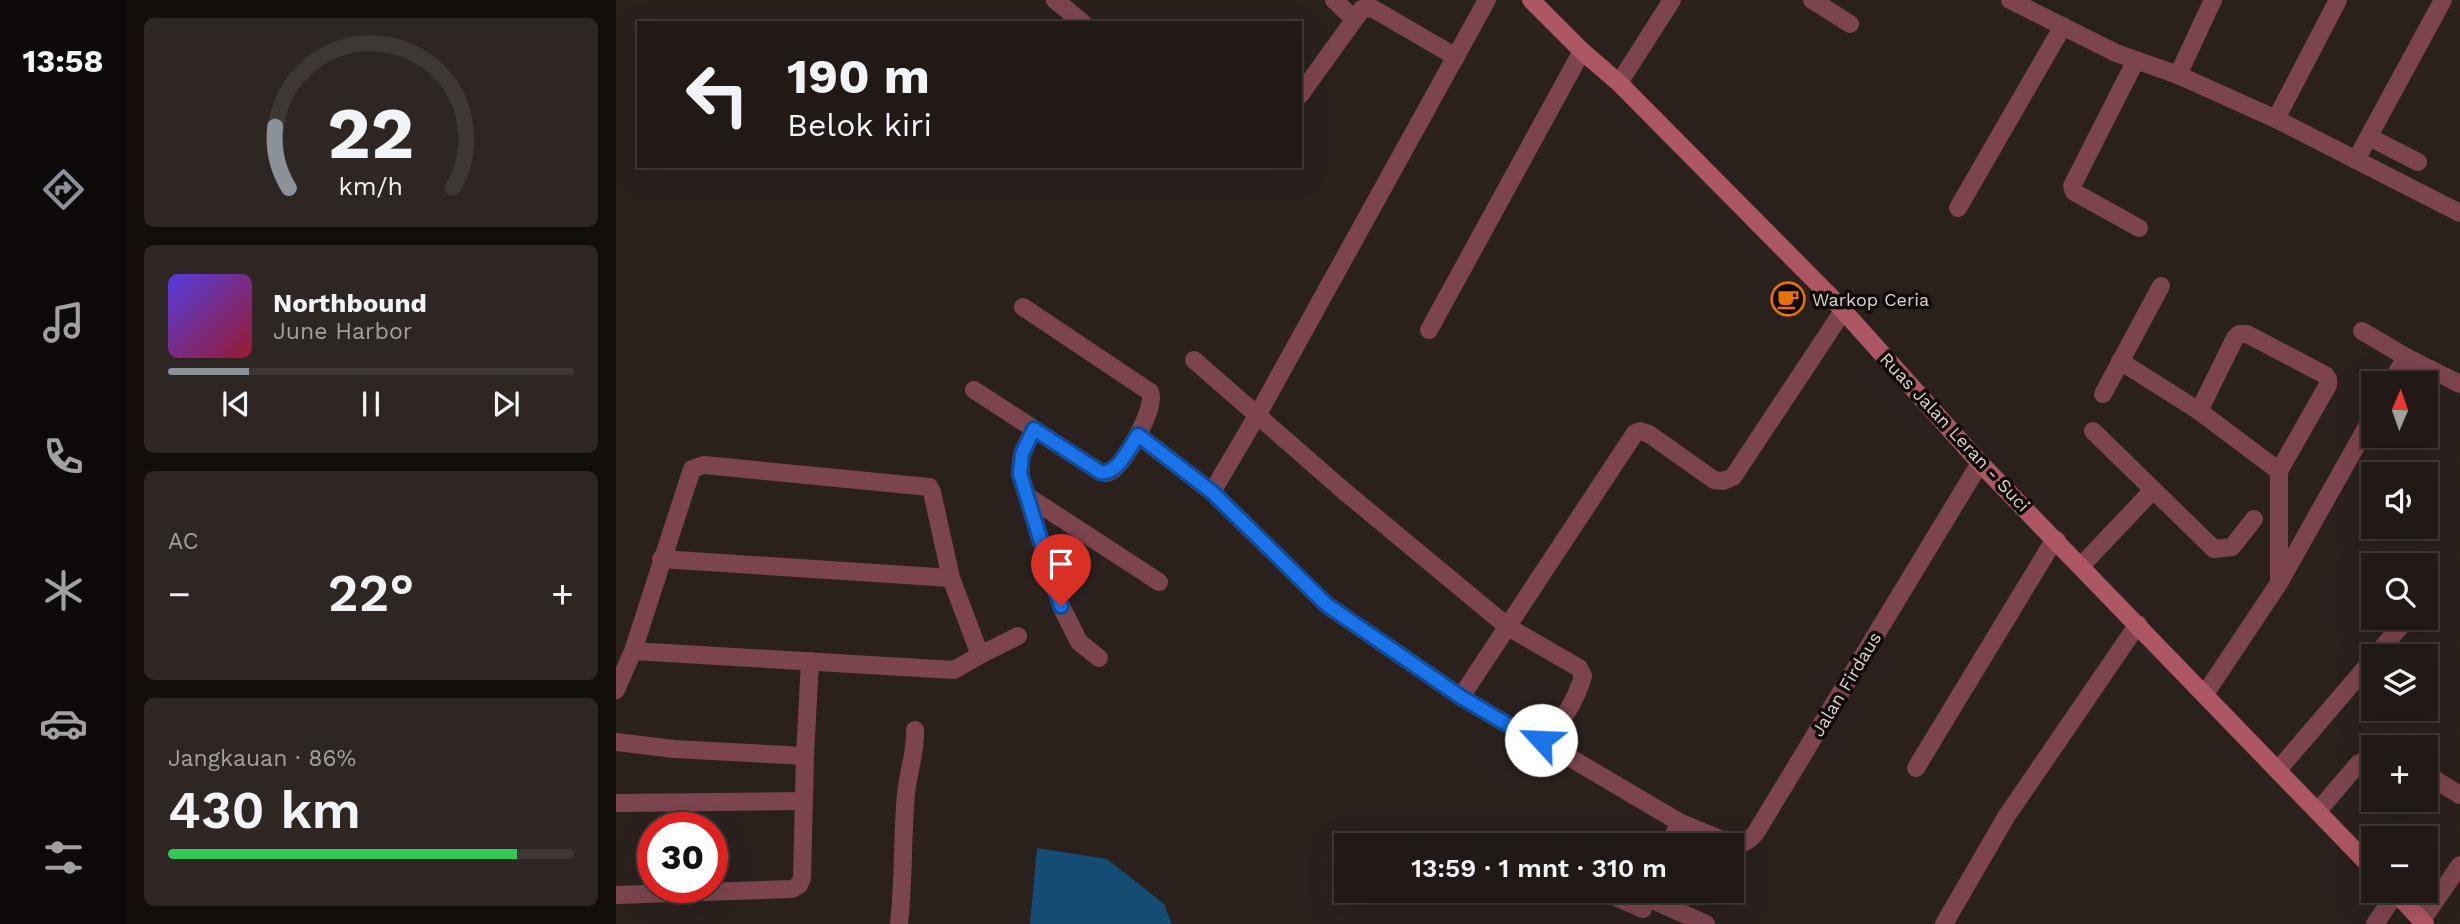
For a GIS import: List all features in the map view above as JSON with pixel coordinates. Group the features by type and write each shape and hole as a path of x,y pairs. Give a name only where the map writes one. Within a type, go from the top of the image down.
{"main road":[{"name":"Ruas Jalan Leran - Suci","path":"1537,2 1843,311 1980,463 2361,856"},
{"path":"2406,903 2424,922"}],"street":[{"path":"1055,0 1081,21"},
{"path":"1334,0 1354,19"},
{"path":"1212,492 1488,0"},
{"path":"1619,83 1672,0"},
{"path":"1812,0 1850,24"},
{"path":"2010,0 2136,60 2178,75 2276,119 2460,213"},
{"path":"2178,75 2213,0"},
{"path":"2276,119 2338,0"},
{"path":"2356,160 2443,0"},
{"path":"1302,93 1362,9 1372,8 1456,57"},
{"path":"1958,208 2063,26"},
{"path":"1429,330 1583,51"},
{"path":"2136,60 2072,186 2074,192 2139,228"},
{"path":"2369,137 2418,162"},
{"path":"2103,394 2161,286"},
{"path":"974,390 1100,472 1113,471 1138,435 1153,400 1150,392 1023,307"},
{"path":"1461,697 1635,433 1640,431 1648,434 1714,480 1723,481 1733,477 1843,311"},
{"path":"2362,331 2460,384"},
{"path":"2199,411 2239,334 2247,334 2328,379 2328,385 2278,471 2279,583"},
{"path":"2398,371 2406,357"},
{"path":"1194,360 1344,491 1508,626 1579,668 1583,676 1580,688 1552,733 1541,740"},
{"path":"2120,361 2199,411 2278,471"},
{"path":"1034,429 1022,454 1020,474 1061,606 1079,642 1099,658"},
{"path":"2093,431 2214,549 2232,547 2253,519"},
{"name":"Jalan Firdaus","path":"1138,435 1212,492 1327,605 1461,697 1527,736 1541,740 1679,822 1740,845 1755,834 1980,463"},
{"path":"2205,694 2279,583 2361,437"},
{"path":"616,690 633,651 692,469 704,465 929,487 951,578 980,655"},
{"path":"2081,566 2153,490"},
{"path":"1027,496 1159,582"},
{"path":"2279,525 2304,539"},
{"path":"1916,768 2056,540"},
{"path":"661,559 951,578"},
{"path":"1944,924 2006,817 2138,624"},
{"path":"2386,644 2398,630"},
{"path":"633,651 954,670 1018,636"},
{"path":"616,895 792,890 799,885 802,878 810,661"},
{"path":"2278,770 2361,673"},
{"path":"899,924 906,794 916,746 915,730"},
{"path":"616,741 674,749 805,757"},
{"path":"2318,811 2361,762"},
{"path":"2438,781 2460,795"},
{"path":"616,803 803,801"},
{"path":"1675,833 1679,822"},
{"path":"2424,922 2460,865"},
{"path":"2375,924 2388,903"},
{"path":"1645,905 1706,924"}],"water":[{"path":"1037,848 1107,859 1164,904 1172,924 1030,924"}],"place":[{"name":"Warkop Ceria","path":"1788,299"}],"route":[{"path":"1061,606 1020,474 1022,454 1034,429 1100,472 1106,473 1113,471 1138,435 1212,492 1327,605 1461,697 1527,736 1541,740"}]}
